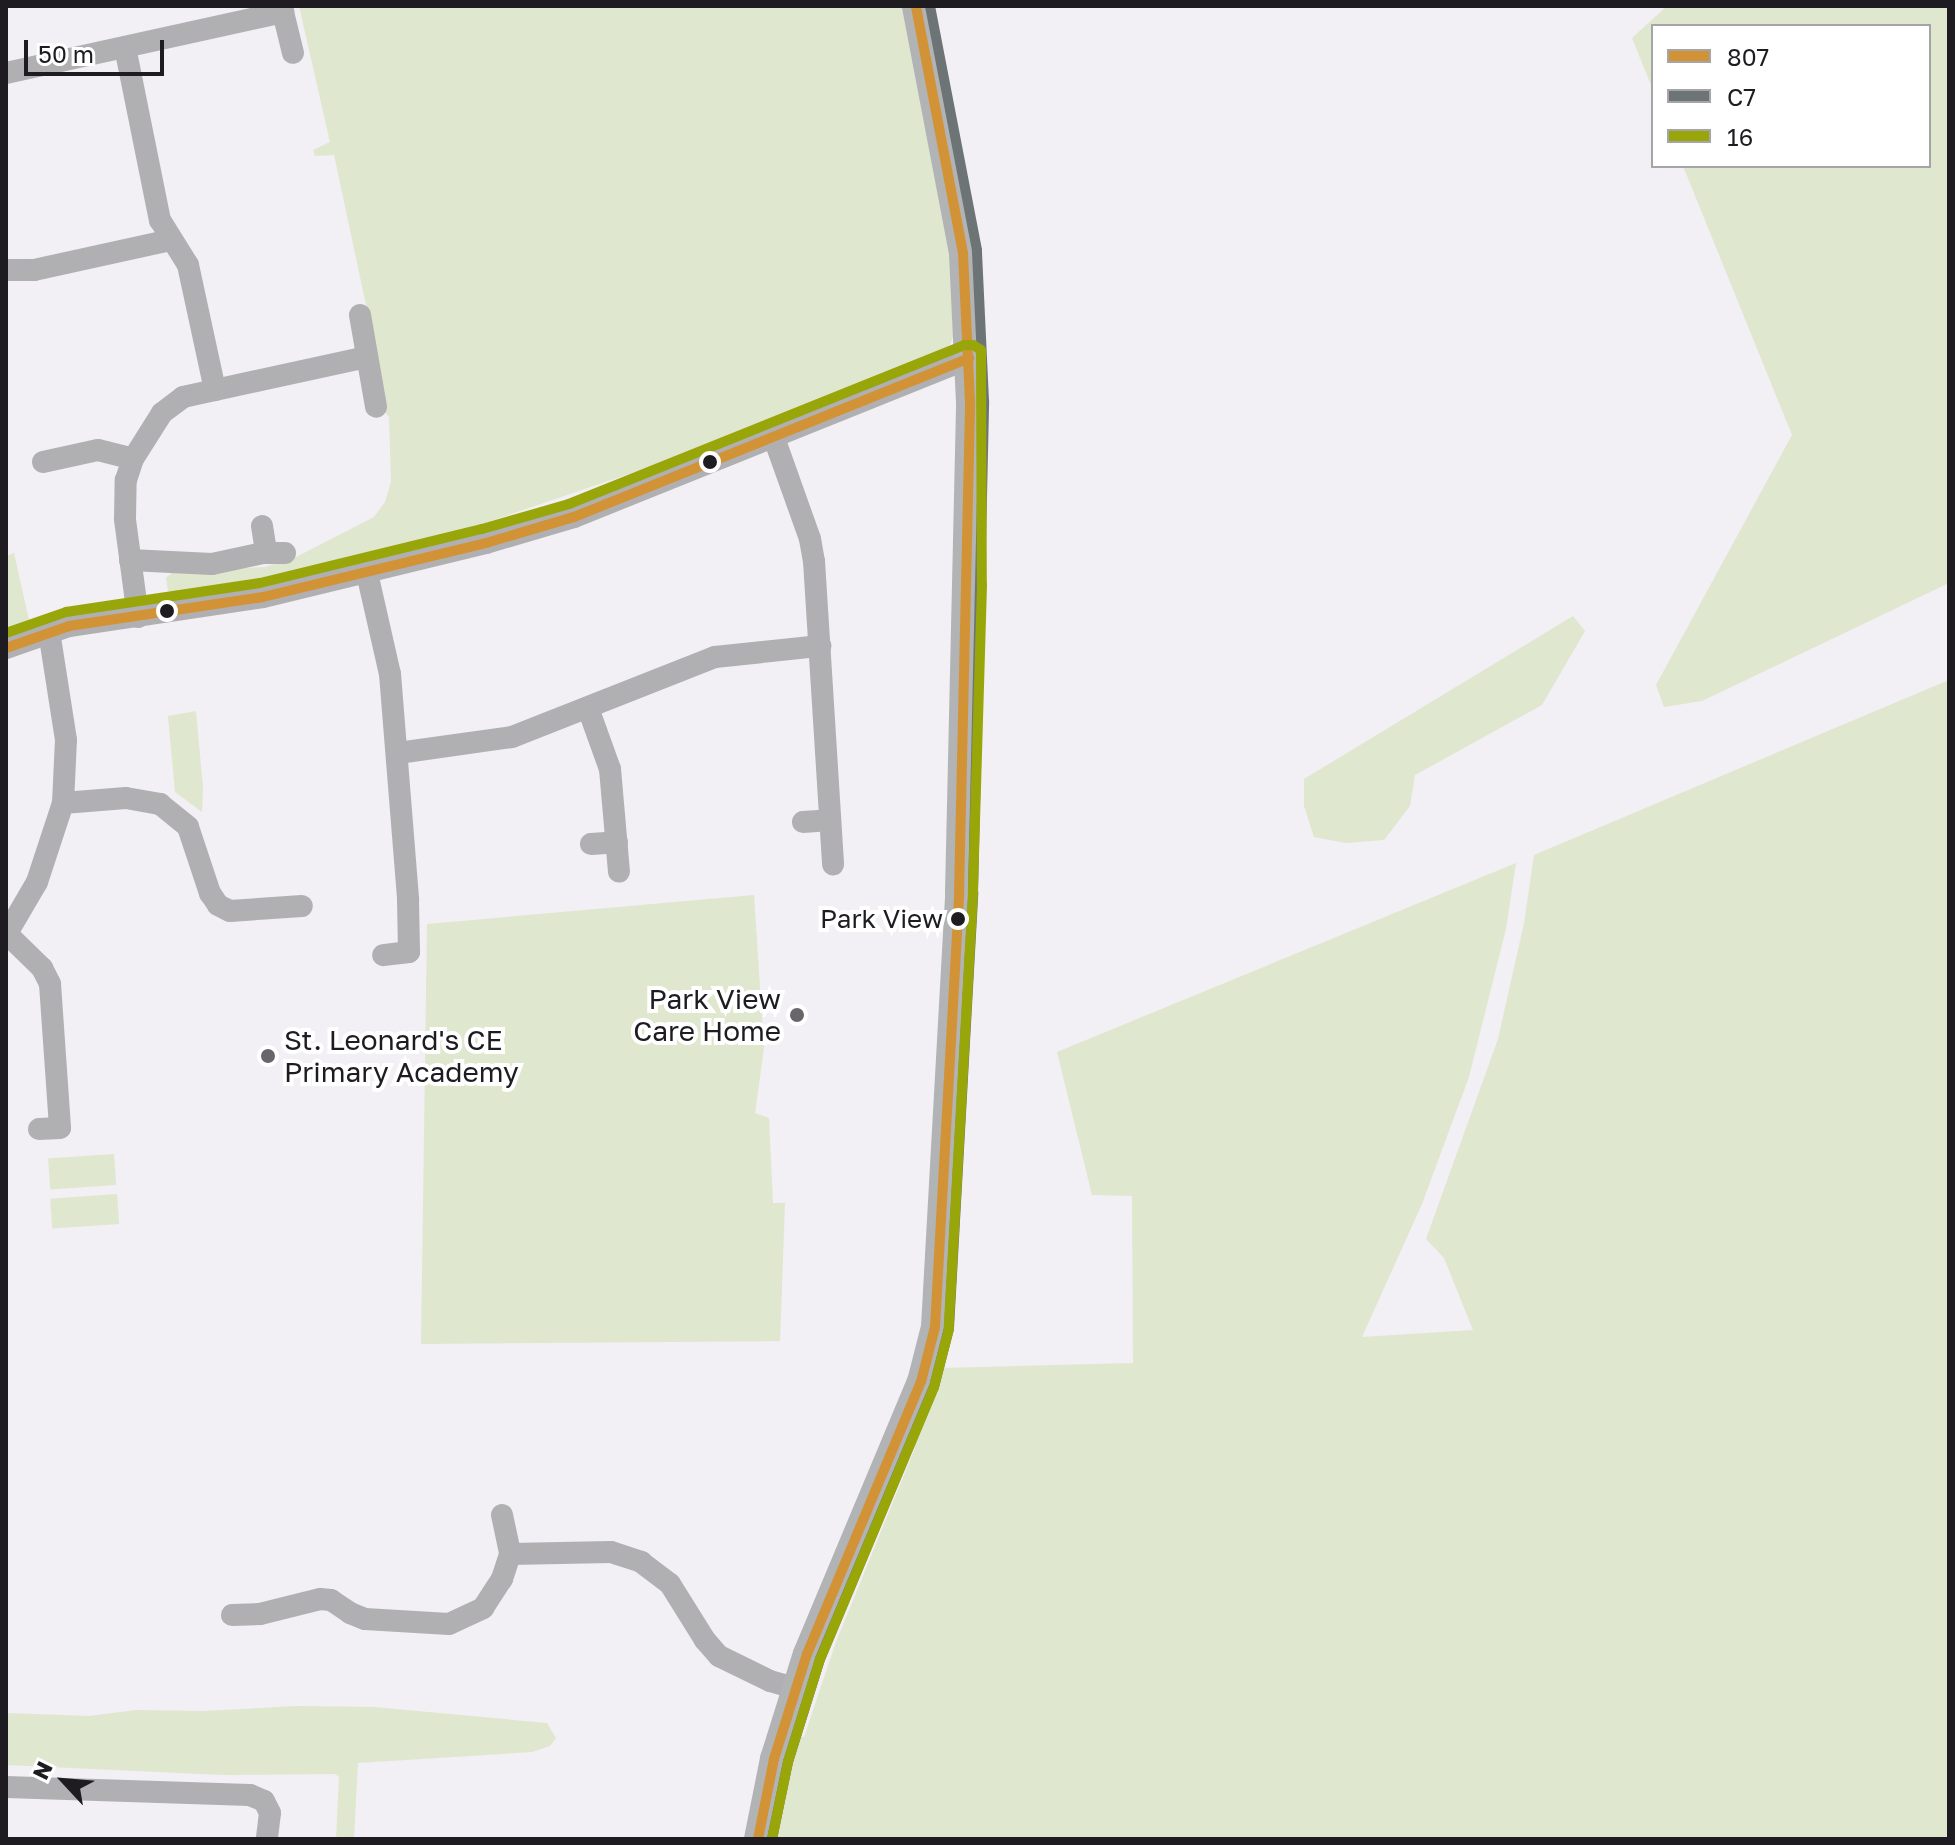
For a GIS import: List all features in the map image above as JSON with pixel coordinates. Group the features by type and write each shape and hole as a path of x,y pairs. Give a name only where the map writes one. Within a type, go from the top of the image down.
{"main road":[{"path":"758,1839 774,1759 795,1688 823,1610 921,1382 935,1327 959,893 968,585 969,358 958,223 916,6"}],"street":[{"path":"6,73 283,9 293,53"},
{"path":"125,47 154,197 170,240 188,265 215,390"},
{"path":"6,270 43,268 170,240"},
{"path":"360,315 376,407"},
{"path":"138,617 124,497 133,459 162,413 174,401 367,357"},
{"path":"6,648 49,632 263,597 367,573 574,517 969,358"},
{"path":"773,435 810,539 820,646 833,864"},
{"path":"43,462 98,450 133,459"},
{"path":"130,560 212,564 275,553 262,526"},
{"path":"367,573 390,674 398,753 416,859 409,952 383,955"},
{"path":"39,1129 60,1128 50,984 42,968 7,935 37,882 63,803 66,740 49,632"},
{"path":"398,753 512,737 715,657 820,646"},
{"path":"588,708 610,769 619,872"},
{"path":"63,803 126,798 160,804 188,827 210,893 218,905 230,911 302,906"},
{"path":"803,822 830,820"},
{"path":"591,844 617,842"},
{"path":"232,1615 260,1614 320,1599 331,1600 365,1619 435,1625 456,1623 483,1608 502,1579 510,1554 502,1515"},
{"path":"510,1554 611,1552 641,1562 670,1584 705,1640 719,1656 770,1681 795,1688"},
{"path":"6,1787 250,1795 264,1801 270,1813 267,1839"}],"green space":[{"path":"299,6 910,6 946,220 956,328 949,348 925,365 764,428 426,543 225,593 168,591 166,578 174,571 265,567 296,557 374,517 385,502 391,482 389,417 380,407 369,319 334,155 315,156 313,150 330,142"},
{"path":"1667,6 1949,6 1949,583 1702,701 1664,707 1656,685 1792,435 1684,168 1931,168 1931,24 1651,24 1651,85 1632,38"},
{"path":"14,553 29,620 6,633 6,556"},
{"path":"1573,616 1585,631 1542,705 1415,775 1410,806 1384,840 1346,843 1314,837 1304,806 1304,779"},
{"path":"1949,680 1949,1839 775,1839 787,1766 796,1736 804,1737 836,1642 915,1448 911,1447 942,1368 1133,1363 1132,1196 1092,1195 1057,1052 1516,863 1506,929 1469,1077 1422,1204 1362,1337 1473,1330 1444,1258 1426,1239 1498,1039 1524,923 1534,855"},
{"path":"196,711 203,788 202,812 175,792 168,716"},
{"path":"754,895 764,1048 755,1113 769,1118 773,1203 785,1203 780,1341 421,1344 427,924"},
{"path":"114,1154 116,1185 50,1190 48,1159"},
{"path":"117,1194 119,1224 52,1229 50,1199"},
{"path":"298,1706 374,1707 547,1723 556,1738 550,1746 532,1752 358,1763 354,1839 336,1839 339,1777 335,1774 223,1775 6,1765 6,1713 89,1716 137,1710 203,1711"}],"transit line":[{"name":"807","path":"758,1839 774,1759 807,1654 921,1382 935,1327 959,893 970,402 963,253 916,6"},
{"name":"C7","path":"772,1839 788,1762 820,1659 934,1387 949,1328 973,893 984,401 977,250 930,6"},
{"name":"16","path":"6,633 66,612 260,583 482,529 569,504 964,345 973,345 981,350 982,585 973,893 949,1329 934,1387 820,1659 788,1762 772,1839"},
{"name":"807","path":"6,648 69,626 263,597 486,543 574,517 969,358"}],"place":[{"name":"Park View","path":"958,919"},
{"name":"Park View Care Home","path":"797,1015"},
{"name":"St. Leonard's CE Primary Academy","path":"268,1056"}]}
